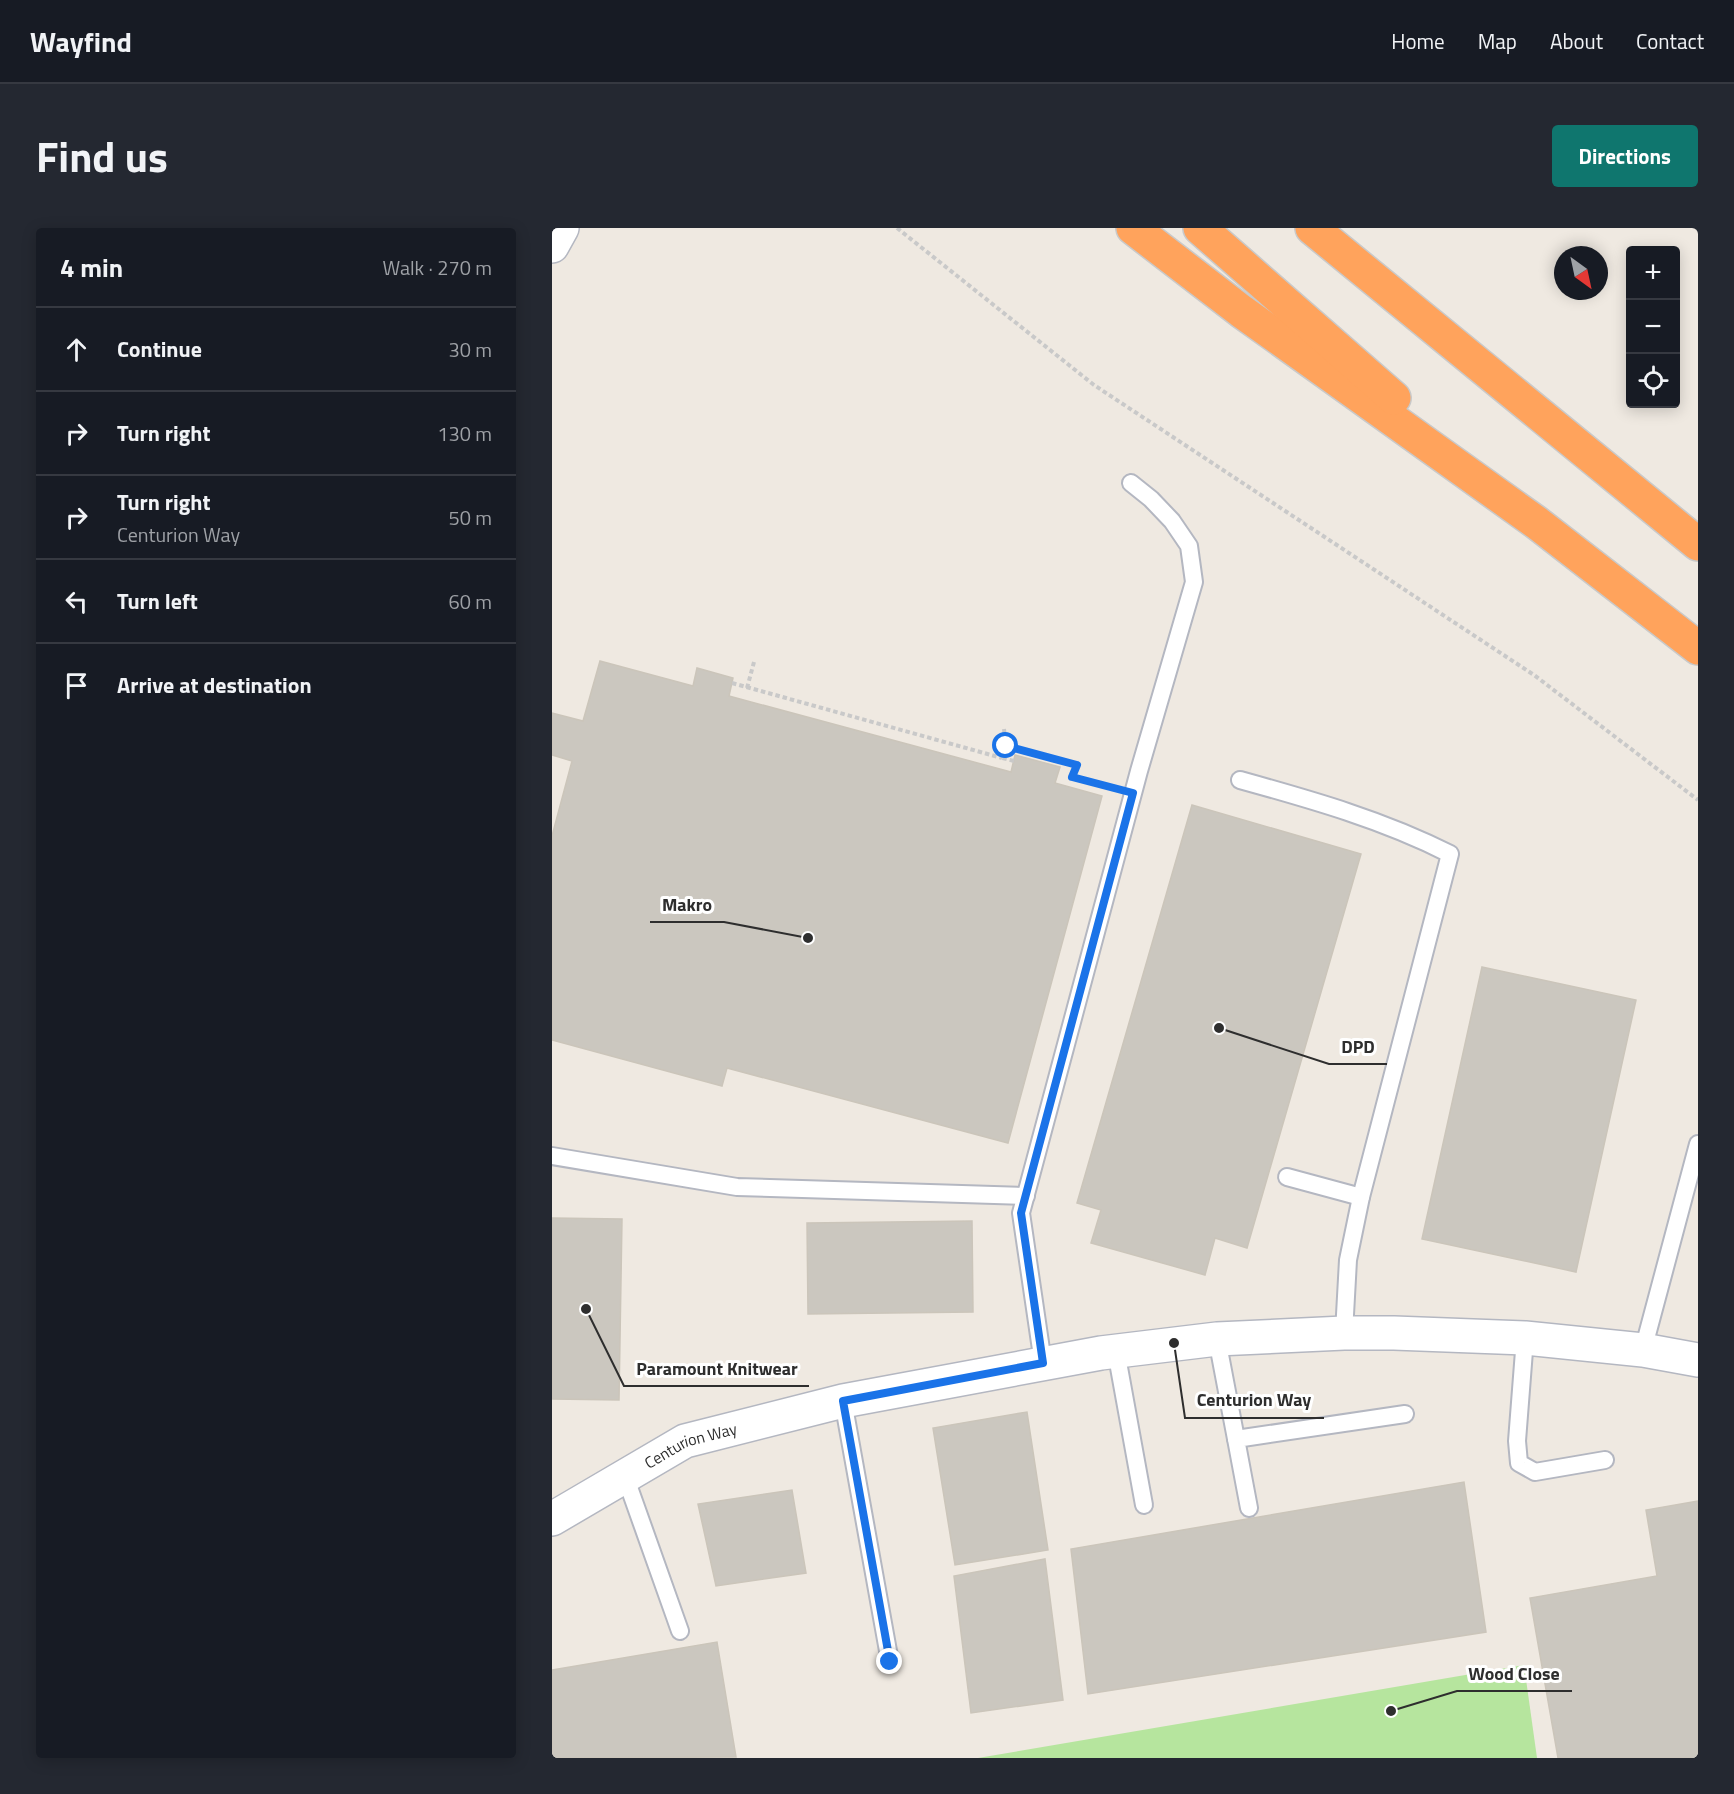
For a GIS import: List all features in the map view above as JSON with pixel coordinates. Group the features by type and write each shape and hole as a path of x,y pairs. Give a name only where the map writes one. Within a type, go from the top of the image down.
{"highway":[{"path":"1133,228 1241,311 1537,523 1698,648"},
{"path":"1200,228 1537,523"},
{"path":"1312,228 1698,544"}],"street":[{"path":"552,246 562,228"},
{"name":"Centurion Way","path":"552,1519 685,1441 843,1401 1116,1351 1217,1339 1394,1333 1525,1338 1643,1350 1698,1360"}],"lane":[{"path":"1043,1363 1021,1213 1133,793 1194,582 1189,546 1172,521 1151,499 1131,483"},
{"path":"1240,780 1372,820 1411,835 1450,854 1361,1197 1348,1260 1344,1333"},
{"path":"1643,1350 1698,1143"},
{"path":"552,1156 737,1187 1026,1196"},
{"path":"1287,1177 1361,1197"},
{"path":"1525,1338 1517,1441 1519,1464 1535,1472 1605,1460"},
{"path":"1217,1339 1249,1508"},
{"path":"1116,1351 1144,1505"},
{"path":"843,1401 890,1662"},
{"path":"1236,1439 1405,1414"},
{"path":"625,1476 680,1631"}],"path":[{"path":"897,228 1094,385 1534,675 1698,800"},
{"path":"747,688 754,662"},
{"path":"732,683 1014,761"},
{"path":"1002,758 1006,746 1004,729"},
{"path":"1006,746 1077,765 1072,777 1133,793"}],"green space":[{"path":"1524,1665 1537,1758 978,1758"}],"building":[{"path":"600,661 693,686 697,668 733,678 729,696 1011,772 1015,755 1060,767 1055,783 1102,796 1008,1143 727,1068 722,1086 552,1040 552,836 572,761 552,755 552,713 583,721"},
{"path":"1192,805 1361,854 1247,1248 1215,1238 1205,1275 1091,1243 1101,1210 1077,1203"},
{"path":"1482,967 1636,1000 1576,1272 1422,1239"},
{"path":"552,1218 622,1219 619,1400 552,1399"},
{"path":"972,1221 973,1312 808,1314 807,1223"},
{"path":"1027,1412 1048,1550 955,1565 933,1428"},
{"path":"1464,1482 1486,1632 1088,1694 1071,1549"},
{"path":"792,1490 806,1573 716,1586 698,1504"},
{"path":"1698,1501 1698,1758 1558,1758 1530,1598 1657,1576 1646,1510"},
{"path":"1045,1559 1063,1700 971,1713 954,1576"},
{"path":"717,1642 736,1757 552,1758 552,1670"}],"place":[{"name":"Makro","path":"808,938"},
{"name":"DPD","path":"1219,1028"},
{"name":"Paramount Knitwear","path":"586,1309"},
{"name":"Centurion Way","path":"1174,1343"},
{"name":"Wood Close","path":"1391,1711"}],"route":[{"path":"890,1662 843,1401 1043,1363 1021,1213 1133,793 1072,777 1077,765 1006,746"}]}
